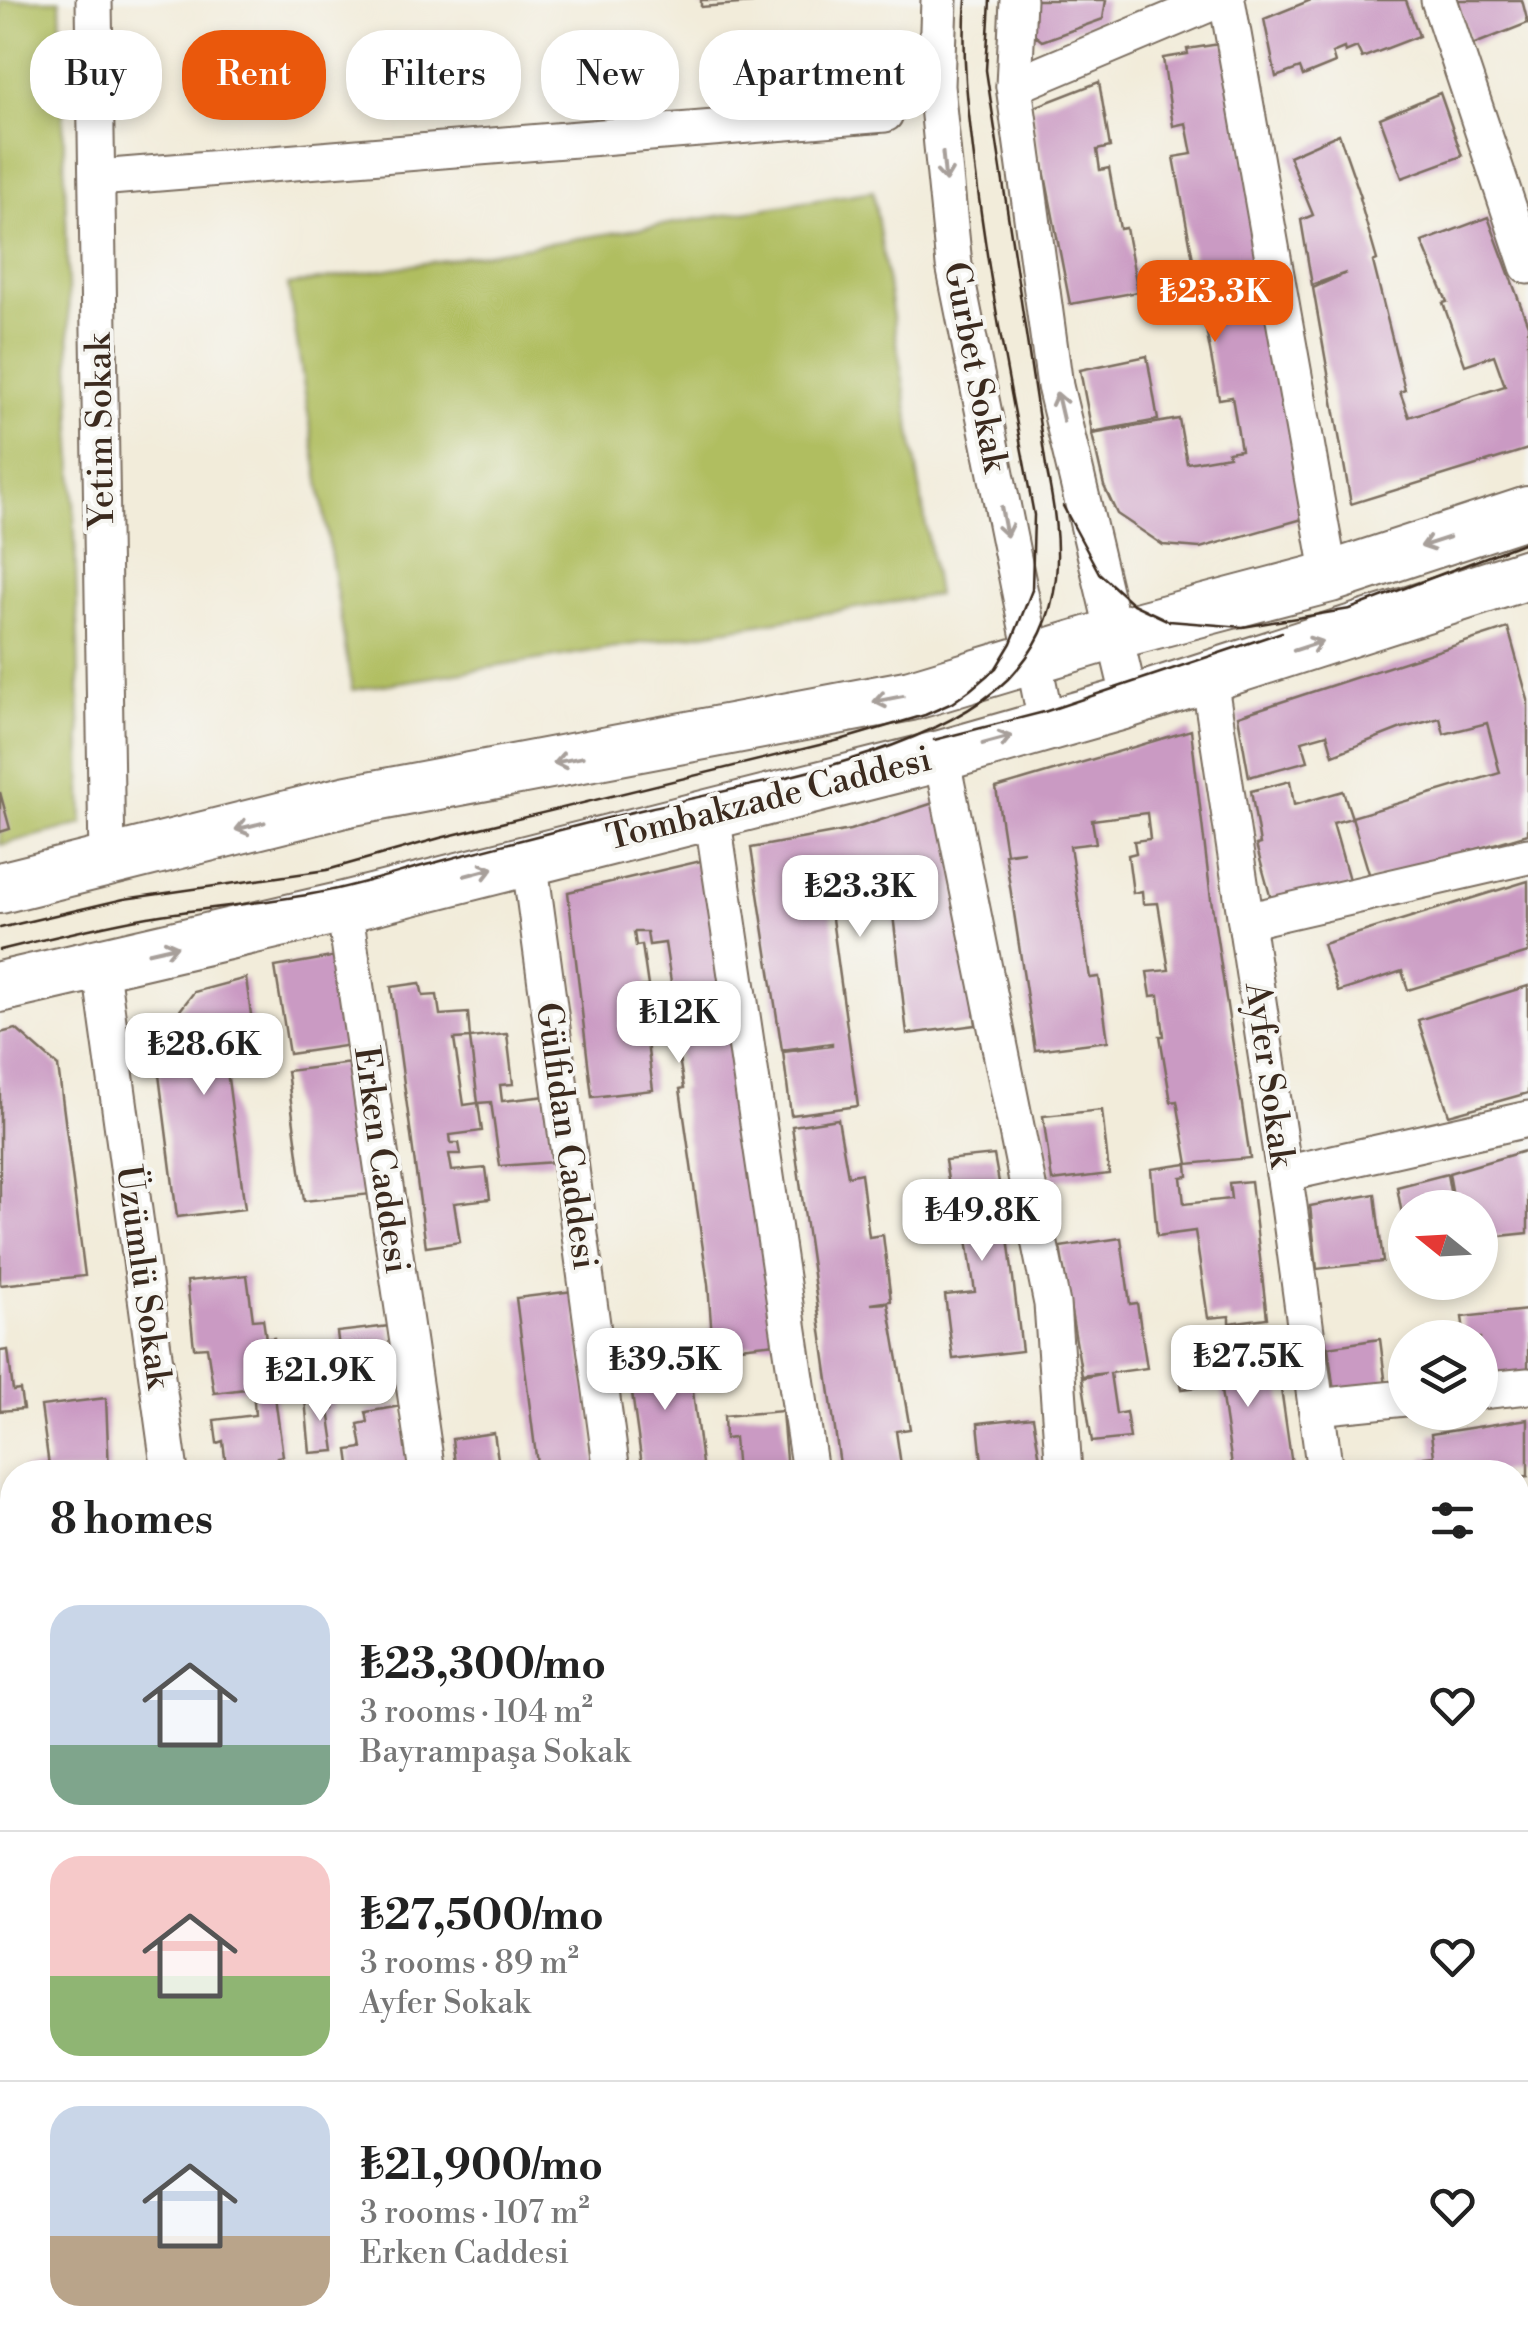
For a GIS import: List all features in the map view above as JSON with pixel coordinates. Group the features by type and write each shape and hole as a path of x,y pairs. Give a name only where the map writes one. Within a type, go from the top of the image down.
{"main road":[{"name":"Tombakzade Caddesi","path":"0,888 348,802 911,694 1114,634 1330,577 1528,512"},
{"name":"Tombakzade Caddesi","path":"0,987 344,907 940,756 1059,724 1526,581"}],"street":[{"name":"Yetim Sokak","path":"94,0 107,862"},
{"name":"Gurbet Sokak","path":"939,0 936,86 954,265 1044,712 1059,724"},
{"path":"1018,0 1014,86 1054,386 1126,683 1120,705"},
{"path":"1014,86 1218,0"},
{"path":"1227,0 1330,577"},
{"path":"1438,0 1528,266"},
{"path":"98,178 811,120"},
{"name":"Ayfer Sokak","path":"1209,678 1323,1460"},
{"path":"940,756 1052,1304 1063,1460"},
{"path":"712,814 808,1460"},
{"path":"1246,921 1528,856"},
{"name":"Gülfidan Caddesi","path":"528,858 610,1460"},
{"name":"Erken Caddesi","path":"344,907 425,1460"},
{"name":"Üzümlü Sokak","path":"100,963 168,1460"},
{"path":"1284,1174 1528,1119"},
{"path":"1498,1389 1528,1386"},
{"path":"1316,1408 1388,1400"}],"green space":[{"path":"0,0 60,0 61,30 30,30 30,120 63,120 83,824 0,845"},
{"path":"873,191 937,595 352,690 288,285"}],"building":[{"path":"701,0 752,0 752,3 701,7"},
{"path":"1030,0 1106,0 1103,19 1042,41 1028,30"},
{"path":"1311,0 1406,0 1419,36 1362,58 1357,47 1345,52 1344,48 1332,53 1335,63 1303,76 1300,68 1276,77 1264,19"},
{"path":"1455,0 1522,0 1528,23 1472,45"},
{"path":"1226,43 1306,518 1200,548 1163,545 1117,514 1104,486 1092,434 1179,419 1187,463 1229,456 1228,452 1241,450 1232,397 1219,399 1174,157 1192,154 1186,123 1173,126 1163,58 1188,54 1187,49"},
{"path":"1099,82 1110,147 1097,150 1100,170 1109,168 1120,229 1126,228 1138,292 1070,304 1032,108"},
{"path":"1440,93 1462,156 1402,178 1380,118"},
{"path":"1339,134 1377,260 1373,262 1405,390 1400,392 1409,417 1505,386 1494,355 1465,365 1443,303 1447,302 1422,242 1488,217 1528,325 1528,449 1351,504 1313,288 1346,273 1312,285 1301,220 1313,215 1289,156"},
{"path":"1147,356 1158,420 1092,432 1080,370"},
{"path":"1508,628 1528,700 1528,834 1371,880 1352,817 1500,773 1487,723 1444,734 1440,718 1399,729 1333,755 1327,734 1302,741 1308,761 1249,777 1238,716"},
{"path":"1191,730 1211,899 1250,1158 1188,1164 1177,1101 1171,1102 1160,1036 1164,1036 1159,995 1151,996 1147,972 1169,970 1158,903 1143,904 1142,891 1133,893 1128,855 1136,853 1134,841 1150,839 1147,813 1092,820 1096,843 1070,846 1090,978 1099,977 1108,1041 1035,1050 1005,854 1024,851 1006,853 996,788"},
{"path":"1290,781 1294,805 1343,791 1352,818 1333,823 1351,887 1274,910 1256,845 1260,844 1251,791"},
{"path":"0,792 10,829 0,832"},
{"path":"946,799 976,1025 907,1034 890,889 829,897 858,1106 791,1115 783,1052 832,1043 782,1050 751,848 850,830"},
{"path":"705,860 776,1343 713,1350 665,943 649,945 647,932 634,932 636,946 642,945 648,986 640,987 653,1090 592,1097 568,892"},
{"path":"1528,881 1528,953 1408,990 1402,971 1338,992 1323,944"},
{"path":"337,956 351,1045 289,1054 275,967"},
{"path":"246,978 255,1044 224,1048 245,1209 177,1217 155,1043 194,992"},
{"path":"420,983 423,996 437,995 440,1015 468,1013 470,1038 454,1039 464,1105 478,1103 482,1131 450,1135 451,1143 459,1143 461,1154 449,1154 452,1171 486,1168 490,1199 454,1203 460,1242 426,1247 391,987"},
{"path":"1528,986 1528,1093 1449,1115 1418,1020"},
{"path":"16,1029 58,1066 85,1276 0,1285 0,1033"},
{"path":"507,1034 513,1084 500,1085 502,1101 547,1096 554,1162 500,1166 491,1102 478,1103 470,1038"},
{"path":"352,1063 372,1194 304,1201 287,1071"},
{"path":"1102,1110 1109,1174 1052,1181 1043,1116"},
{"path":"838,1119 848,1176 861,1173 869,1237 883,1235 891,1301 871,1304 888,1303 910,1429 896,1431 900,1460 839,1460 792,1126"},
{"path":"1528,1150 1528,1233 1498,1236 1498,1190 1452,1190 1449,1173"},
{"path":"994,1155 1022,1351 953,1359 945,1295 975,1292 965,1226 955,1227 945,1160"},
{"path":"1187,1164 1188,1176 1181,1177 1184,1204 1231,1199 1229,1183 1251,1181 1267,1318 1229,1323 1229,1316 1208,1318 1195,1231 1157,1236 1151,1169"},
{"path":"1447,1174 1450,1190 1398,1190 1397,1187"},
{"path":"1375,1194 1383,1262 1317,1269 1310,1206"},
{"path":"1121,1238 1130,1304 1137,1303 1147,1368 1110,1373 1116,1414 1126,1412 1130,1438 1092,1442 1082,1378 1106,1373 1082,1376 1060,1247"},
{"path":"247,1275 253,1320 263,1319 266,1339 274,1338 280,1397 275,1397 283,1456 277,1460 225,1460 223,1441 217,1443 214,1420 255,1415 253,1388 214,1393 207,1347 194,1348 187,1281"},
{"path":"574,1291 595,1460 536,1460 516,1298"},
{"path":"1528,1310 1528,1377 1498,1380 1498,1320 1462,1317"},
{"path":"390,1326 397,1382 344,1389 337,1332"},
{"path":"1380,1339 1387,1394 1335,1399 1328,1347"},
{"path":"8,1350 13,1391 20,1390 23,1409 0,1411 0,1351"},
{"path":"688,1352 702,1460 641,1460 627,1357"},
{"path":"1276,1353 1291,1460 1231,1460 1220,1384 1182,1389 1178,1365"},
{"path":"332,1395 334,1409 329,1410 335,1451 310,1453 305,1399"},
{"path":"106,1398 109,1460 48,1460 41,1406"},
{"path":"401,1406 409,1460 349,1460 348,1450 362,1448 358,1424 368,1422 366,1412"},
{"path":"782,1411 786,1460 736,1460 734,1438 725,1439 724,1416"},
{"path":"1033,1417 1040,1460 982,1460 978,1423"},
{"path":"1528,1419 1528,1460 1424,1460 1434,1456 1431,1434 1498,1430 1498,1424"},
{"path":"494,1433 498,1460 455,1460 452,1439"}],"tram line":[{"path":"0,928 124,899 327,870 440,838 840,740 952,703 996,668 1011,643 1032,590 1034,515 982,218 966,88 966,0"},
{"path":"0,950 148,917 340,888 839,763 934,728 975,706 1008,679 1042,631 1051,605 1057,551 986,70 990,0"},
{"path":"1063,506 1099,573 1133,604 1169,621 1243,627 1350,609 1528,541"},
{"path":"934,740 1044,712 1282,632"}]}
